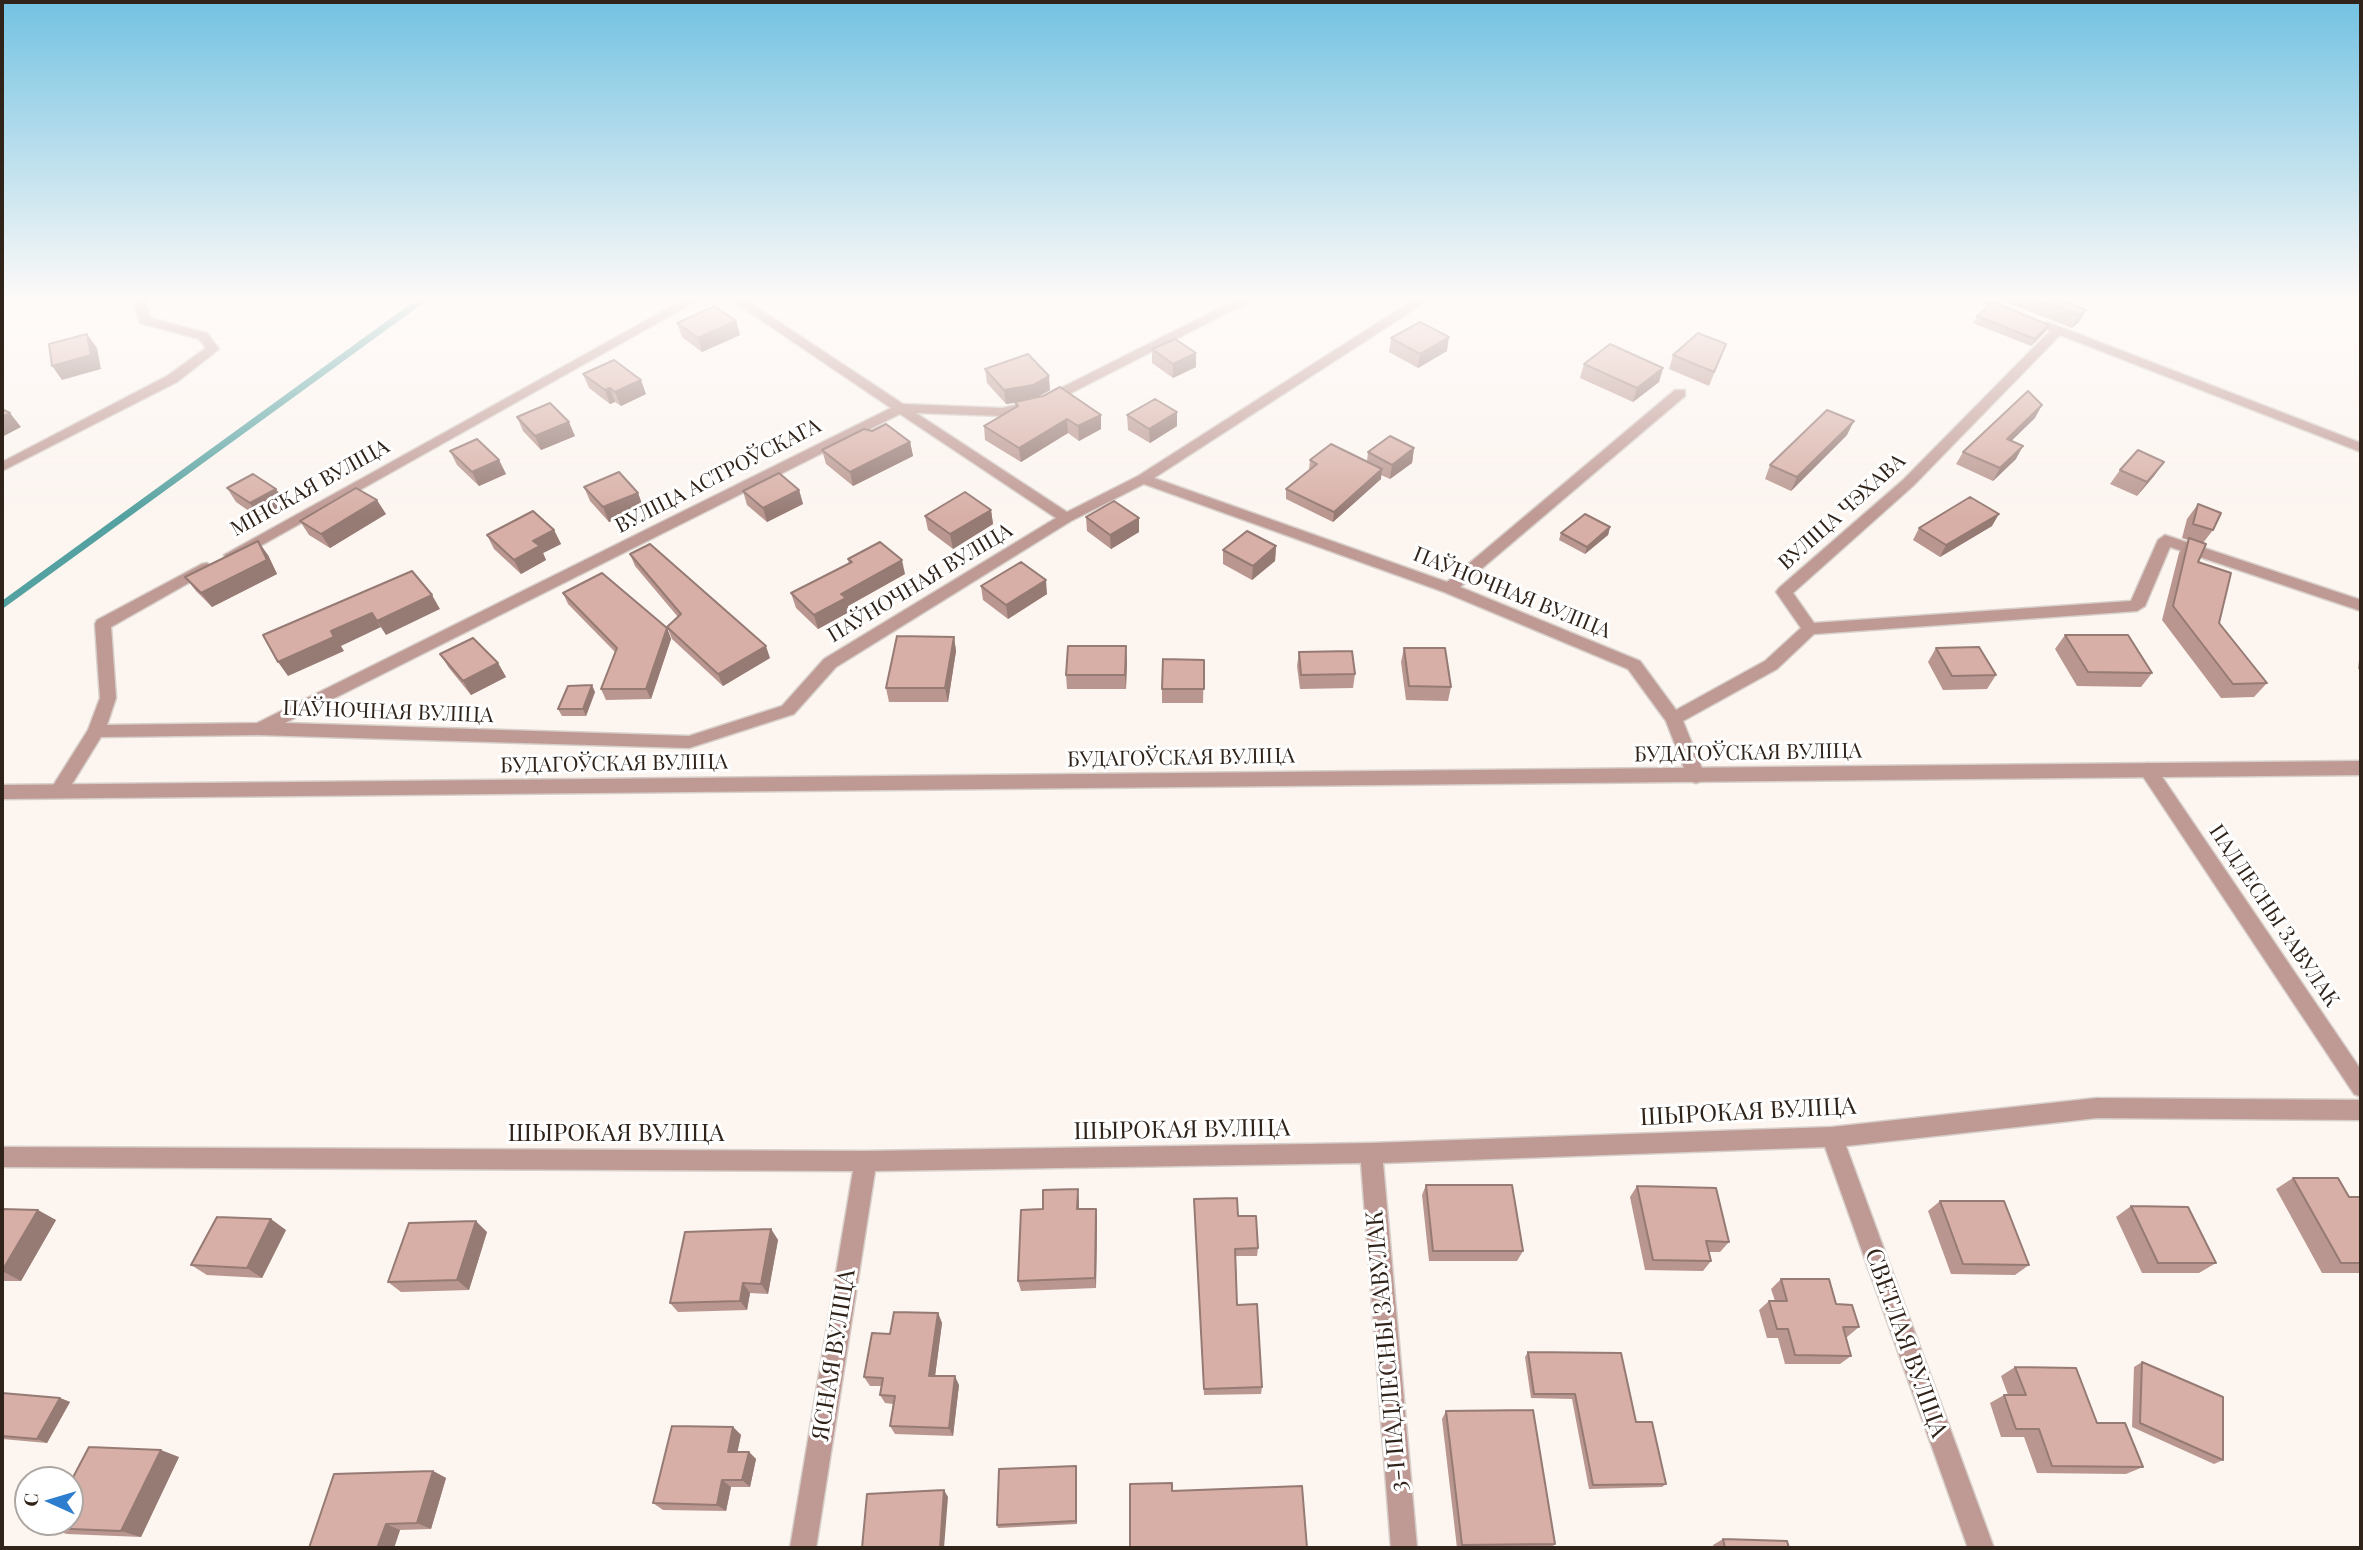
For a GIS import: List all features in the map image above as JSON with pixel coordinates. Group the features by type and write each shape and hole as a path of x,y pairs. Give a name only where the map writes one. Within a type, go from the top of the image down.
{"street":[{"path":"2,467 182,371"},
{"name":"МІНСКАЯ ВУЛІЦА","path":"58,792 96,731 108,698 103,624 564,371"},
{"path":"846,371 1066,518"},
{"name":"ВУЛІЦА АСТРОЎСКАГА","path":"258,729 902,408 1002,412 1039,404 1104,371"},
{"path":"1143,479 1311,371"},
{"name":"ВУЛІЦА ЧЭХАВА","path":"1810,629 1784,592 1908,483 2017,371"},
{"path":"2164,371 2361,448"},
{"path":"1448,588 1680,393"},
{"name":"ПАЎНОЧНАЯ ВУЛІЦА","path":"96,731 258,729 689,742 788,710 830,663 1066,518 1143,479 1448,588 1634,665 1674,719"},
{"path":"1696,776 1674,719 1771,665 1810,629 2137,606 2165,540 2361,606"},
{"name":"БУДАГОЎСКАЯ ВУЛІЦА","path":"2,792 2361,768"},
{"name":"ПАДЛЕСНЫ ЗАВУЛАК","path":"2148,770 2361,1087"},
{"name":"ШЫРОКАЯ ВУЛІЦА","path":"2,1157 866,1161 1371,1153 1832,1137 2097,1108 2361,1110"},
{"name":"СВЕТЛАЯ ВУЛІЦА","path":"1832,1137 1981,1548"},
{"name":"3-І ПАДЛЕСНЫ ЗАВУЛАК","path":"1371,1153 1404,1548"},
{"name":"ЯСНАЯ ВУЛІЦА","path":"803,1548 866,1161"}],"building":[{"path":"589,371 629,371 641,380 615,392 610,388 605,390 583,374"},
{"path":"987,371 1045,371 1049,376 1033,385 1004,390"},
{"path":"1600,371 1659,371 1637,388"},
{"path":"1060,387 1101,415 1078,426 1067,419 1019,448 984,426 1018,406 1015,402 1043,396"},
{"path":"2028,391 2042,405 2007,439 2023,446 2000,468 1963,452"},
{"path":"1155,399 1177,412 1149,429 1127,415"},
{"path":"550,403 569,422 535,436 517,417"},
{"path":"2,409 10,413 2,417"},
{"path":"1827,410 1854,421 1797,477 1770,465"},
{"path":"886,424 910,442 850,472 822,450 864,429 872,431"},
{"path":"1390,436 1414,448 1392,465 1368,452"},
{"path":"477,439 499,460 472,472 450,451"},
{"path":"1331,444 1382,469 1334,512 1286,489 1317,464 1310,460"},
{"path":"2138,450 2164,462 2147,482 2120,470"},
{"path":"619,472 638,493 603,507 584,487"},
{"path":"779,473 799,490 763,508 743,491"},
{"path":"253,474 276,489 250,503 227,488"},
{"path":"356,488 377,500 321,534 300,521"},
{"path":"965,492 991,510 950,534 925,516"},
{"path":"1970,497 1999,514 1946,545 1919,528"},
{"path":"1114,501 1139,518 1110,535 1086,517"},
{"path":"2198,504 2221,513 2213,530 2193,524"},
{"path":"533,511 554,530 533,541 540,546 514,560 487,535"},
{"path":"1585,514 1610,527 1587,547 1561,533"},
{"path":"1247,531 1276,546 1253,566 1223,550"},
{"path":"2189,538 2206,544 2198,562 2231,573 2219,623 2267,683 2233,684 2173,606"},
{"path":"258,541 267,560 201,593 185,577"},
{"path":"880,542 902,560 841,594 846,598 814,615 791,593 852,562 848,559"},
{"path":"650,544 766,646 718,674 667,627 681,614 630,554"},
{"path":"1021,562 1046,580 1006,605 981,586"},
{"path":"412,571 432,595 377,621 372,613 331,631 334,637 278,662 263,635"},
{"path":"602,573 667,628 646,689 601,689 617,648 563,593"},
{"path":"2065,635 2128,635 2152,673 2088,672"},
{"path":"897,636 954,637 945,688 886,688"},
{"path":"473,638 498,663 463,681 440,654"},
{"path":"1068,646 1126,646 1125,675 1066,675"},
{"path":"1979,647 1996,675 1952,676 1936,648"},
{"path":"1404,648 1445,648 1451,687 1409,686"},
{"path":"1352,651 1355,674 1301,675 1299,652"},
{"path":"1163,659 1204,660 1204,689 1162,689"},
{"path":"592,685 583,709 558,709 568,686"},
{"path":"2293,1178 2338,1178 2349,1197 2361,1197 2361,1263 2341,1263"},
{"path":"1426,1185 1512,1185 1523,1251 1433,1251"},
{"path":"1637,1186 1716,1188 1729,1242 1706,1241 1711,1261 1653,1260"},
{"path":"1078,1189 1077,1209 1096,1209 1095,1278 1018,1281 1021,1210 1043,1209 1043,1190"},
{"path":"1237,1198 1238,1216 1256,1216 1258,1248 1235,1249 1237,1305 1257,1304 1262,1387 1204,1389 1194,1199"},
{"path":"1940,1201 2004,1201 2029,1265 1963,1264"},
{"path":"2131,1206 2188,1207 2216,1263 2158,1263"},
{"path":"2,1209 38,1210 2,1271"},
{"path":"217,1217 271,1219 247,1268 191,1265"},
{"path":"476,1221 457,1280 388,1282 409,1223"},
{"path":"771,1229 761,1284 743,1283 740,1301 670,1303 685,1232"},
{"path":"1781,1279 1829,1279 1836,1304 1852,1305 1859,1327 1843,1327 1851,1356 1795,1355 1788,1329 1777,1329 1769,1301 1787,1301"},
{"path":"894,1312 938,1313 929,1376 955,1376 949,1428 890,1426 895,1396 880,1395 883,1378 864,1377 872,1333 890,1334"},
{"path":"1528,1352 1621,1353 1636,1422 1652,1422 1666,1484 1593,1485 1575,1394 1534,1394"},
{"path":"2142,1362 2223,1397 2223,1460 2140,1423"},
{"path":"2015,1367 2076,1368 2097,1423 2125,1423 2143,1467 2052,1466 2039,1429 2016,1429 2004,1395 2026,1395"},
{"path":"2,1393 60,1398 37,1439 2,1436"},
{"path":"1533,1410 1555,1544 1462,1545 1446,1411"},
{"path":"672,1426 733,1427 728,1452 749,1452 742,1480 722,1480 717,1505 653,1503"},
{"path":"89,1447 161,1450 121,1531 84,1530 84,1466 79,1466"},
{"path":"1076,1466 1076,1521 997,1525 999,1469"},
{"path":"433,1471 417,1523 386,1524 377,1548 309,1548 334,1474"},
{"path":"1172,1483 1172,1491 1302,1486 1307,1548 1130,1548 1130,1484"},
{"path":"944,1490 940,1548 862,1548 867,1494"},
{"path":"1723,1539 1787,1541 1789,1548 1725,1548"}],"waterway":[{"path":"2,605 323,371"}]}
